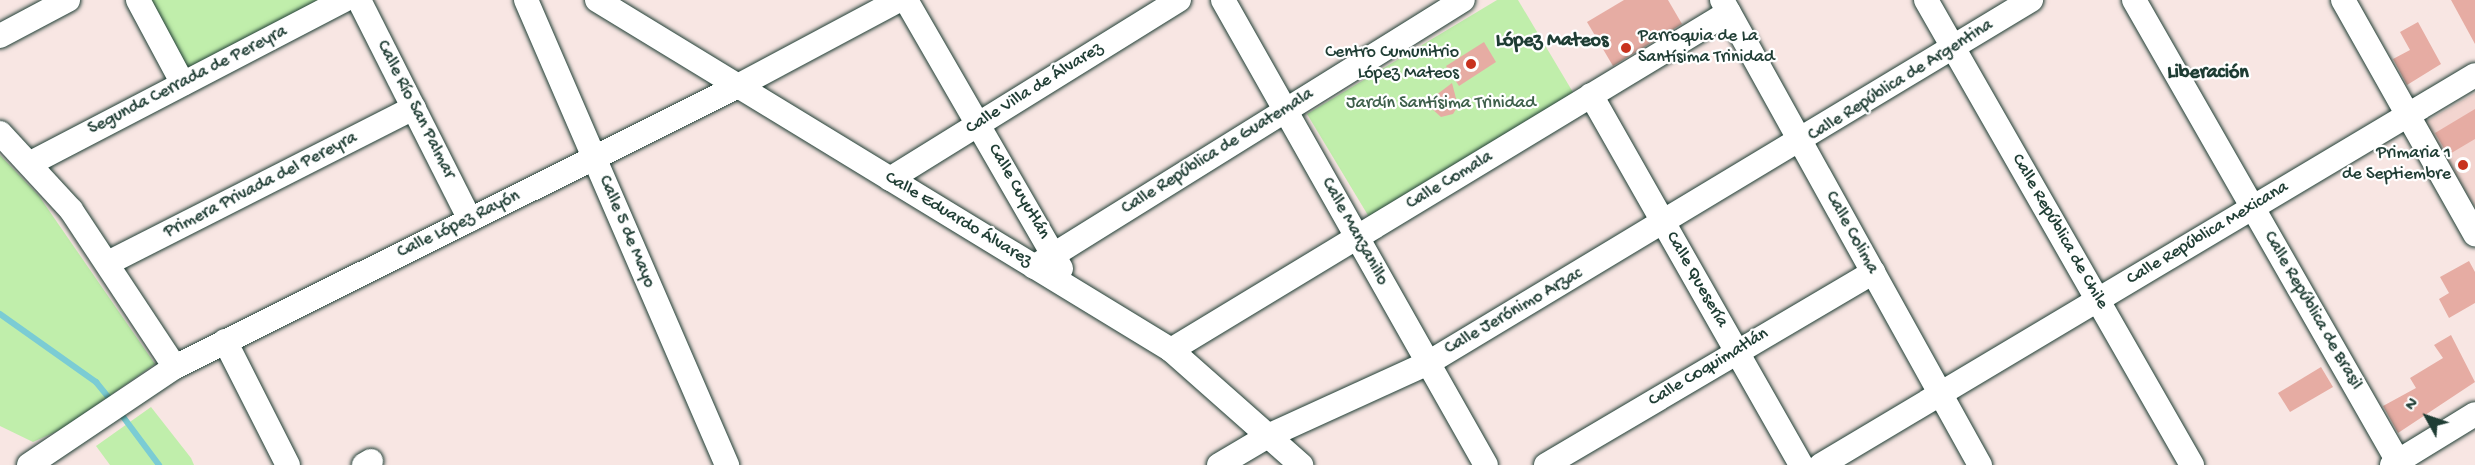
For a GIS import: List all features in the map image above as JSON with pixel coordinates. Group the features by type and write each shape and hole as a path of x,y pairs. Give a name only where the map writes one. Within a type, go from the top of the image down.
{"street":[{"path":"0,36 68,0"},
{"path":"138,0 183,84"},
{"name":"Segunda Cerrada de Pereyra","path":"31,163 344,0"},
{"name":"Calle Río San Palmar","path":"359,0 470,220"},
{"name":"Calle 5 de Mayo","path":"526,0 727,465"},
{"name":"Calle Eduardo Álvarez","path":"597,0 890,178 1044,261"},
{"name":"Calle López Rayón","path":"38,462 92,420 175,366 738,86 899,0"},
{"name":"Calle Cuyutlán","path":"906,0 978,124 1044,261 1075,292 1171,350"},
{"name":"Calle Villa de Álvarez","path":"890,178 1179,0"},
{"name":"Calle Manzanillo","path":"1223,0 1486,465"},
{"name":"Calle República de Guatemala","path":"1044,261 1463,0"},
{"name":"Calle República de Chile","path":"1926,0 2192,465"},
{"name":"Calle República de Argentina","path":"1802,143 2031,0"},
{"name":"Calle República de Brasil","path":"2134,0 2397,464"},
{"path":"2343,0 2475,234"},
{"name":"Calle Comala","path":"1171,350 1591,95 1725,6"},
{"name":"Calle Colima","path":"1725,6 1980,465"},
{"name":"Calle República Mexicana","path":"1821,465 2475,75"},
{"name":"Calle Quesería","path":"1591,95 1801,465"},
{"name":"Primera Privada del Pereyra","path":"108,263 414,108"},
{"path":"0,133 31,163 108,263 175,366"},
{"name":"Calle Jerónimo Arzac","path":"1219,465 1268,436 1428,363 1802,143"},
{"name":"Calle Coquimatlán","path":"1546,465 1873,272"},
{"path":"225,341 288,465"},
{"path":"1171,350 1301,465"},
{"path":"2397,464 2475,414"}],"shaded area":[{"name":"Primaria 1 de Septiembre","path":"2475,93 2475,207 2425,122"}],"green space":[{"path":"151,0 320,0 187,70"},
{"name":"Jardín Santísima Trinidad","path":"1497,0 1518,0 1574,94 1369,217 1307,114"},
{"path":"0,155 39,196 155,364 62,429 33,442 0,426"},
{"path":"151,407 194,465 110,465 96,446"}],"building":[{"name":"Parroquia de La Santísima Trinidad","path":"1624,0 1668,0 1682,24 1613,66 1587,22"},
{"path":"2451,0 2475,0 2475,44"},
{"path":"2418,22 2441,64 2407,85 2393,59 2410,50 2400,32"},
{"name":"Centro Cumunitrio López Mateos","path":"1484,42 1496,62 1459,86 1446,66"},
{"path":"1452,83 1458,106 1453,114 1441,117 1431,108 1431,99"},
{"path":"2475,109 2475,139 2448,155 2435,133"},
{"path":"2469,261 2475,272 2475,303 2449,318 2439,299 2449,293 2440,277"},
{"path":"2451,335 2475,382 2398,433 2383,406 2416,388 2410,378 2443,358 2434,345"},
{"path":"2321,367 2333,387 2290,412 2278,393"}],"waterway":[{"path":"0,314 96,382 112,402"},
{"path":"118,410 159,465"}],"place":[{"name":"Parroquia de La Santísima Trinidad","path":"1626,48"},
{"name":"Centro Cumunitrio López Mateos","path":"1471,64"},
{"name":"Primaria 1 de Septiembre","path":"2463,165"}],"district":[{"name":"López Mateos","path":"1552,41"},
{"name":"Liberación","path":"2208,73"}]}
